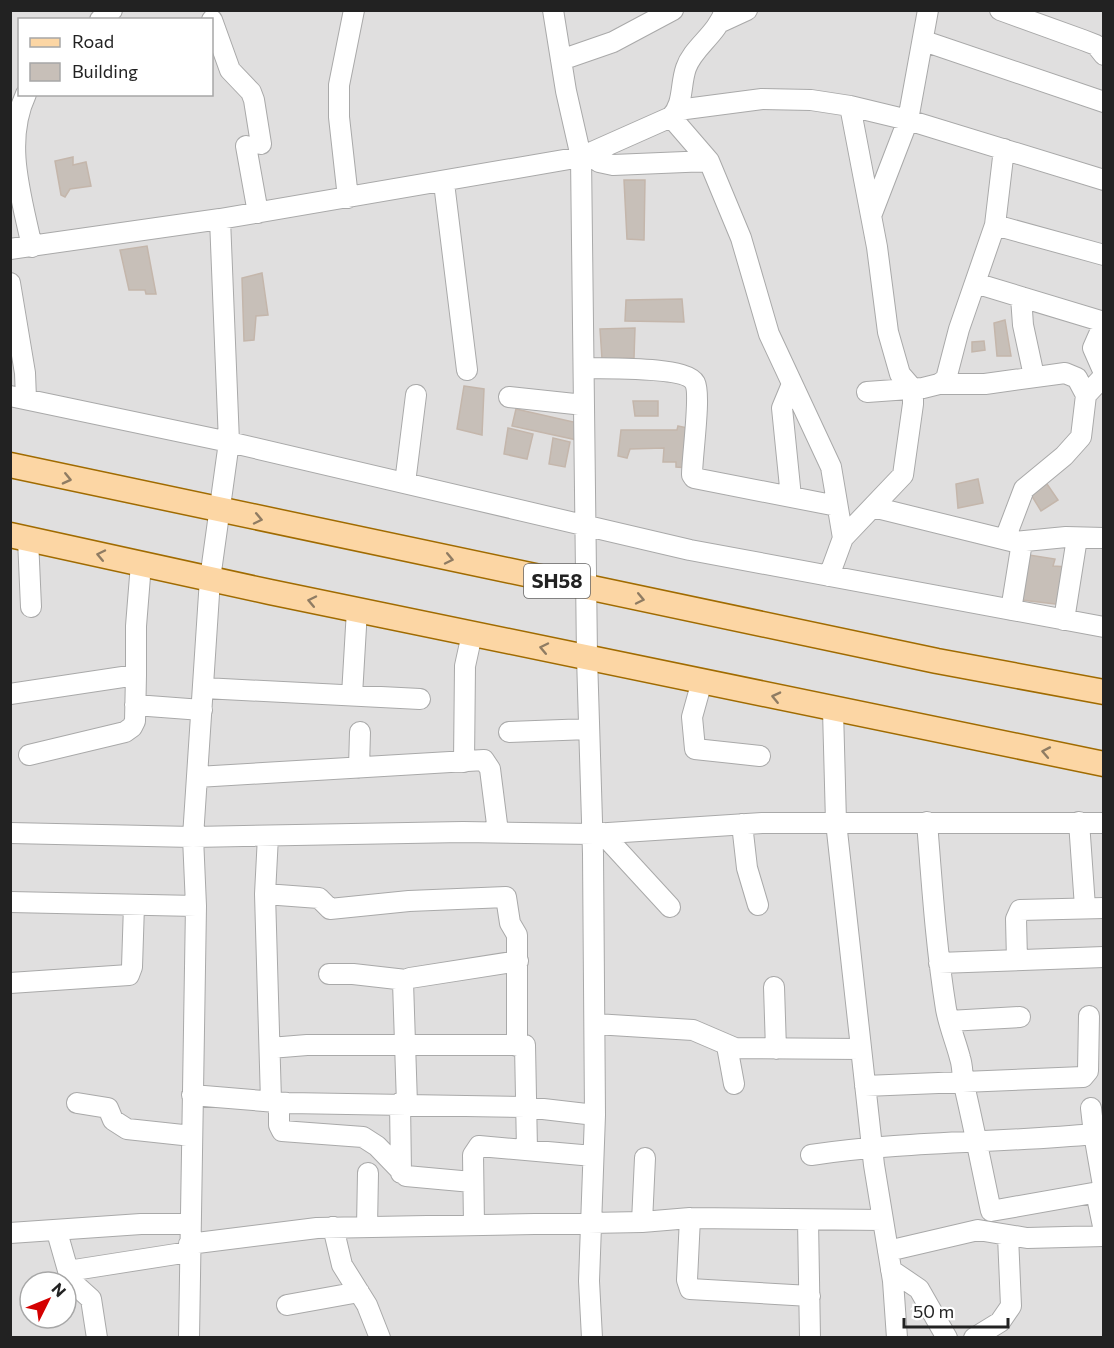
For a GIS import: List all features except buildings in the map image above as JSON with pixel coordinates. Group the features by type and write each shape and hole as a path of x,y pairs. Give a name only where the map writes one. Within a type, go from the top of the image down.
{"main road":[{"name":"SH58","path":"10,465 938,661 1104,692"},
{"path":"19,537 833,710 1104,764"}],"street":[{"path":"348,198 339,117 339,92 354,10"},
{"path":"553,10 561,60 585,156 584,405 588,588 587,657 597,833 595,1115 590,1223 592,1338"},
{"path":"561,60 613,42 673,10"},
{"path":"747,10 723,16 686,68 675,113 709,161 741,238 769,334 831,467 843,538"},
{"path":"871,216 908,120 928,10"},
{"path":"1000,10 1096,45 1104,55"},
{"path":"213,30 221,71 251,92 258,213"},
{"path":"924,41 1104,102"},
{"path":"25,96 17,122 14,155 32,247"},
{"path":"10,249 220,219 444,183 585,156 675,113 762,99 811,100 850,106 908,120 1104,180"},
{"path":"829,576 843,538 903,475 912,420 913,389 900,374 888,332 871,216 850,106"},
{"path":"939,384 950,371 959,329 995,225 1004,149"},
{"path":"585,156 613,165 709,161"},
{"path":"444,183 467,370"},
{"path":"189,1338 196,906 193,837 210,579 229,442 220,219"},
{"path":"995,225 1104,255"},
{"path":"10,283 25,373 18,398 229,442 690,550 1104,627"},
{"path":"975,284 1104,322 1093,348 1104,374 1086,395"},
{"path":"1021,297 1023,325 1034,376"},
{"path":"584,368 673,372 690,377 694,382 697,395 692,476 837,506"},
{"path":"867,392 913,389 939,384 1005,382 1053,373 1072,375 1080,382 1086,395 1081,437 1064,456 1024,489 1013,541 1011,610"},
{"path":"791,497 782,408 792,384"},
{"path":"405,483 416,395"},
{"path":"509,397 584,405"},
{"path":"873,507 1013,541 1104,538"},
{"path":"19,537 31,607"},
{"path":"1064,620 1077,538"},
{"path":"29,755 125,732 132,727 135,721 136,626 141,564"},
{"path":"352,695 357,610"},
{"path":"464,762 465,666 472,634"},
{"path":"10,694 136,675"},
{"path":"702,681 692,717 695,749 760,756"},
{"path":"204,688 420,699"},
{"path":"135,705 202,710"},
{"path":"833,710 836,822 872,1146 890,1261 897,1338"},
{"path":"509,732 590,729"},
{"path":"359,768 360,732"},
{"path":"197,777 484,760 490,765 498,832"},
{"path":"10,833 193,837 498,832 597,833 742,824 836,822 1104,823"},
{"path":"927,822 939,963 949,1021 961,1060 991,1211 1104,1191 1099,1134 1091,1108"},
{"path":"1017,960 1016,919 1018,911 1094,907 1078,822"},
{"path":"742,824 747,868 758,905"},
{"path":"597,833 670,907"},
{"path":"268,836 265,894 270,1048 275,1102 282,1131 363,1137 377,1146 401,1173 416,1178 472,1182"},
{"path":"265,894 319,898 330,909 409,901 505,897 510,922 518,935 517,1046"},
{"path":"10,902 196,906"},
{"path":"10,983 129,975 132,967 134,904"},
{"path":"939,963 1104,957"},
{"path":"329,974 353,974 406,980 518,961"},
{"path":"401,1173 405,1045 402,990 406,980"},
{"path":"774,987 776,1049"},
{"path":"865,1086 1083,1077 1088,1071 1089,1016"},
{"path":"949,1021 1020,1017"},
{"path":"594,1024 693,1030 727,1046 776,1049 861,1049"},
{"path":"270,1048 307,1045 525,1046 527,1150"},
{"path":"727,1046 734,1084"},
{"path":"192,1095 275,1102 526,1107 595,1115"},
{"path":"77,1103 108,1108 113,1120 128,1129 192,1136"},
{"path":"811,1155 872,1146 977,1144 1099,1134"},
{"path":"474,1225 473,1155 479,1146 593,1156"},
{"path":"642,1222 645,1158"},
{"path":"367,1227 368,1173"},
{"path":"890,1261 978,1230 1041,1239 1104,1233 1096,1192"},
{"path":"73,1270 189,1248 333,1227 642,1222 690,1218 883,1220"},
{"path":"690,1218 687,1280 690,1289 810,1296"},
{"path":"808,1220 810,1338"},
{"path":"10,1233 57,1232 141,1224 190,1224"},
{"path":"333,1227 342,1264 359,1292 380,1338"},
{"path":"57,1232 68,1270"},
{"path":"974,1338 1000,1322 1011,1306 1008,1236"},
{"path":"890,1261 919,1289 948,1338"},
{"path":"78,1288 91,1299 97,1338"},
{"path":"286,1305 359,1292"}],"shaded area":[{"path":"11,11 1103,11 1103,1337 11,1337"}]}
